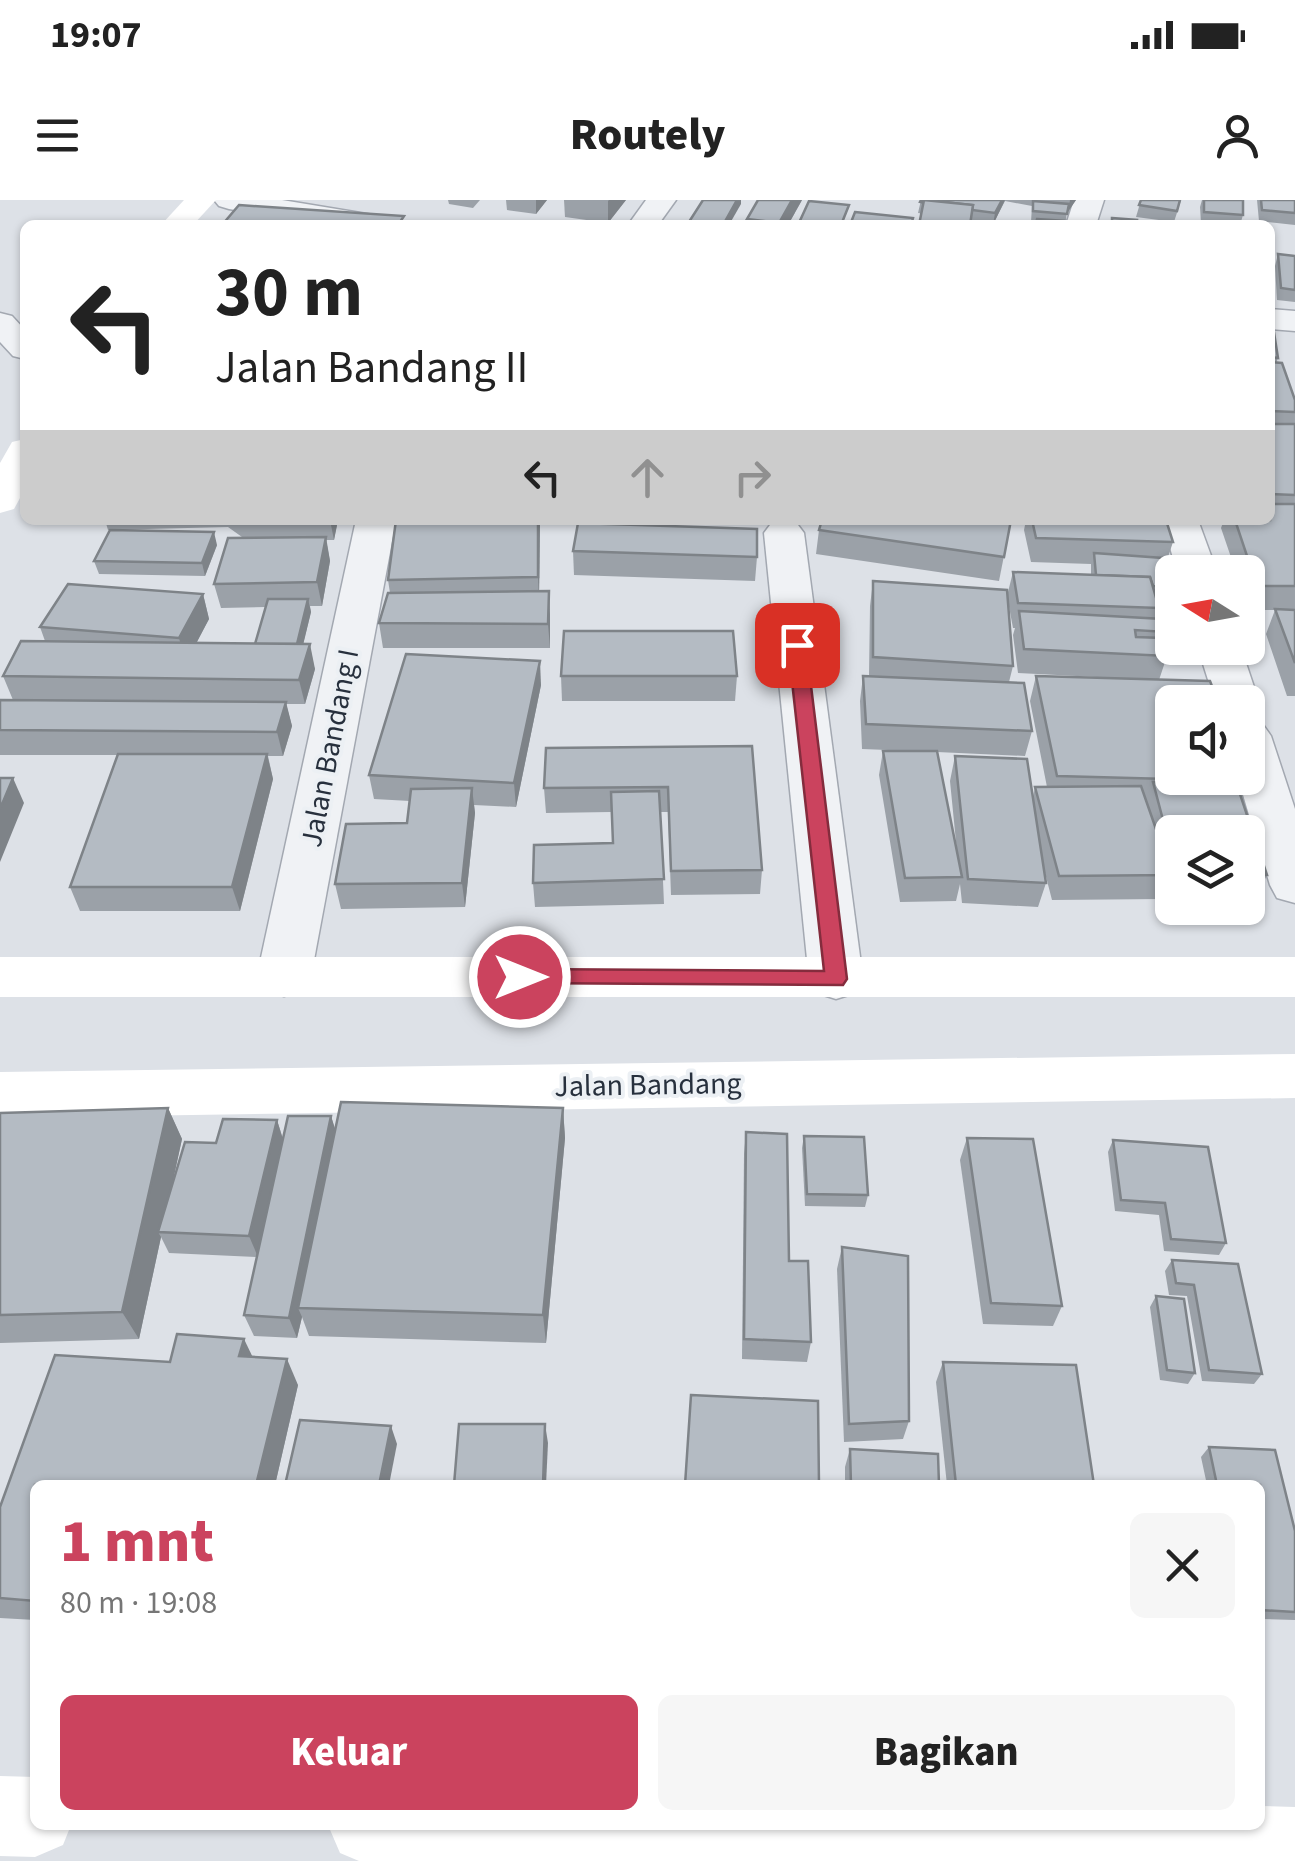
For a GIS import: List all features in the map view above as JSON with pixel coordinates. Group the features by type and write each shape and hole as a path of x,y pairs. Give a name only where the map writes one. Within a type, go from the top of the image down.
{"main road":[{"path":"181,220 201,200"},
{"path":"0,501 20,460"},
{"path":"0,978 1295,977"},
{"name":"Jalan Bandang","path":"0,1094 1295,1076"},
{"path":"0,1816 30,1817"},
{"path":"589,1830 1295,1846"}],"street":[{"path":"228,200 349,220"},
{"path":"0,323 20,344"},
{"name":"Jalan Bandang I","path":"284,976 375,525"},
{"path":"1181,525 1193,555"},
{"path":"784,533 836,979"},
{"path":"1265,790 1295,885"}],"building":[{"path":"703,200 737,200 726,220 690,220"},
{"path":"758,200 792,200 781,220 747,219"},
{"path":"924,200 1002,200 995,213 972,210 973,205"},
{"path":"924,200 973,205 971,220 920,220"},
{"path":"1141,200 1180,200 1177,211 1139,205"},
{"path":"1204,200 1243,200 1243,215 1204,212"},
{"path":"1261,200 1295,200 1295,213 1262,210"},
{"path":"809,201 849,205 843,220 800,220"},
{"path":"1033,201 1069,204 1067,214 1033,211"},
{"path":"239,205 404,216 401,220 226,220"},
{"path":"855,212 913,218 912,220 852,220"},
{"path":"1278,254 1295,256 1295,290 1281,288"},
{"path":"1275,362 1282,363 1295,400 1295,412 1275,411"},
{"path":"1275,424 1295,424 1295,495 1275,494"},
{"path":"1275,504 1295,504 1295,586 1265,586 1265,555 1247,555 1237,525 1275,525"},
{"path":"395,525 538,525 538,577 388,580"},
{"path":"578,525 757,529 757,557 573,551"},
{"path":"820,525 1010,525 1004,557 819,530"},
{"path":"1033,525 1168,525 1173,542 1036,538"},
{"path":"110,530 214,532 202,563 94,561"},
{"path":"326,537 317,582 214,584 228,538"},
{"path":"1094,553 1155,557 1155,586 1150,577 1096,575"},
{"path":"1013,572 1150,577 1155,594 1155,608 1018,603"},
{"path":"873,581 1007,590 1013,666 873,657"},
{"path":"68,584 203,594 179,638 40,627"},
{"path":"549,591 548,624 379,623 388,593"},
{"path":"268,599 308,599 297,644 255,644"},
{"path":"1275,609 1295,610 1295,663"},
{"path":"1019,611 1155,619 1155,631 1135,630 1136,637 1155,638 1155,655 1024,649"},
{"path":"564,631 733,631 737,676 561,676"},
{"path":"21,641 310,644 299,680 3,676"},
{"path":"406,654 540,661 514,783 369,775"},
{"path":"863,676 1024,683 1032,731 866,724"},
{"path":"1036,676 1210,681 1212,685 1155,685 1155,779 1057,776"},
{"path":"0,700 286,702 277,732 0,730"},
{"path":"752,746 762,870 671,871 668,787 544,788 546,748"},
{"path":"883,751 937,751 962,877 905,878"},
{"path":"118,754 267,754 232,887 70,887"},
{"path":"955,756 1027,759 1046,883 968,879"},
{"path":"0,778 13,778 0,809"},
{"path":"1141,786 1155,826 1155,875 1059,876 1035,787"},
{"path":"472,788 462,883 335,884 346,824 407,823 411,789"},
{"path":"659,791 664,879 533,883 534,845 613,843 611,792"},
{"path":"1156,795 1240,795 1247,815 1162,815"},
{"path":"341,1102 563,1108 543,1315 298,1308"},
{"path":"168,1108 122,1312 0,1315 0,1113"},
{"path":"288,1116 331,1116 289,1318 244,1315"},
{"path":"223,1119 277,1120 249,1236 158,1232 185,1142 216,1143"},
{"path":"746,1132 787,1134 789,1261 808,1261 811,1342 744,1339"},
{"path":"804,1136 864,1137 868,1195 807,1194"},
{"path":"967,1138 1033,1139 1062,1306 991,1303"},
{"path":"1113,1140 1208,1147 1226,1243 1171,1239 1165,1203 1121,1200"},
{"path":"842,1247 908,1256 909,1421 849,1424"},
{"path":"1172,1260 1238,1264 1262,1374 1209,1370 1194,1285 1176,1283"},
{"path":"1156,1296 1184,1299 1195,1373 1167,1370"},
{"path":"177,1334 244,1339 239,1356 287,1359 257,1480 30,1480 30,1601 0,1598 0,1507 55,1355 170,1362"},
{"path":"943,1362 1076,1365 1093,1480 955,1480"},
{"path":"691,1395 818,1401 819,1480 685,1480"},
{"path":"300,1420 391,1426 380,1480 286,1480"},
{"path":"459,1424 545,1424 543,1480 454,1480"},
{"path":"1209,1447 1275,1450 1295,1531 1295,1612 1265,1610 1265,1480 1216,1480"},
{"path":"850,1449 938,1454 939,1480 851,1480"}],"route":[{"path":"520,977 836,979 797,645"}]}
